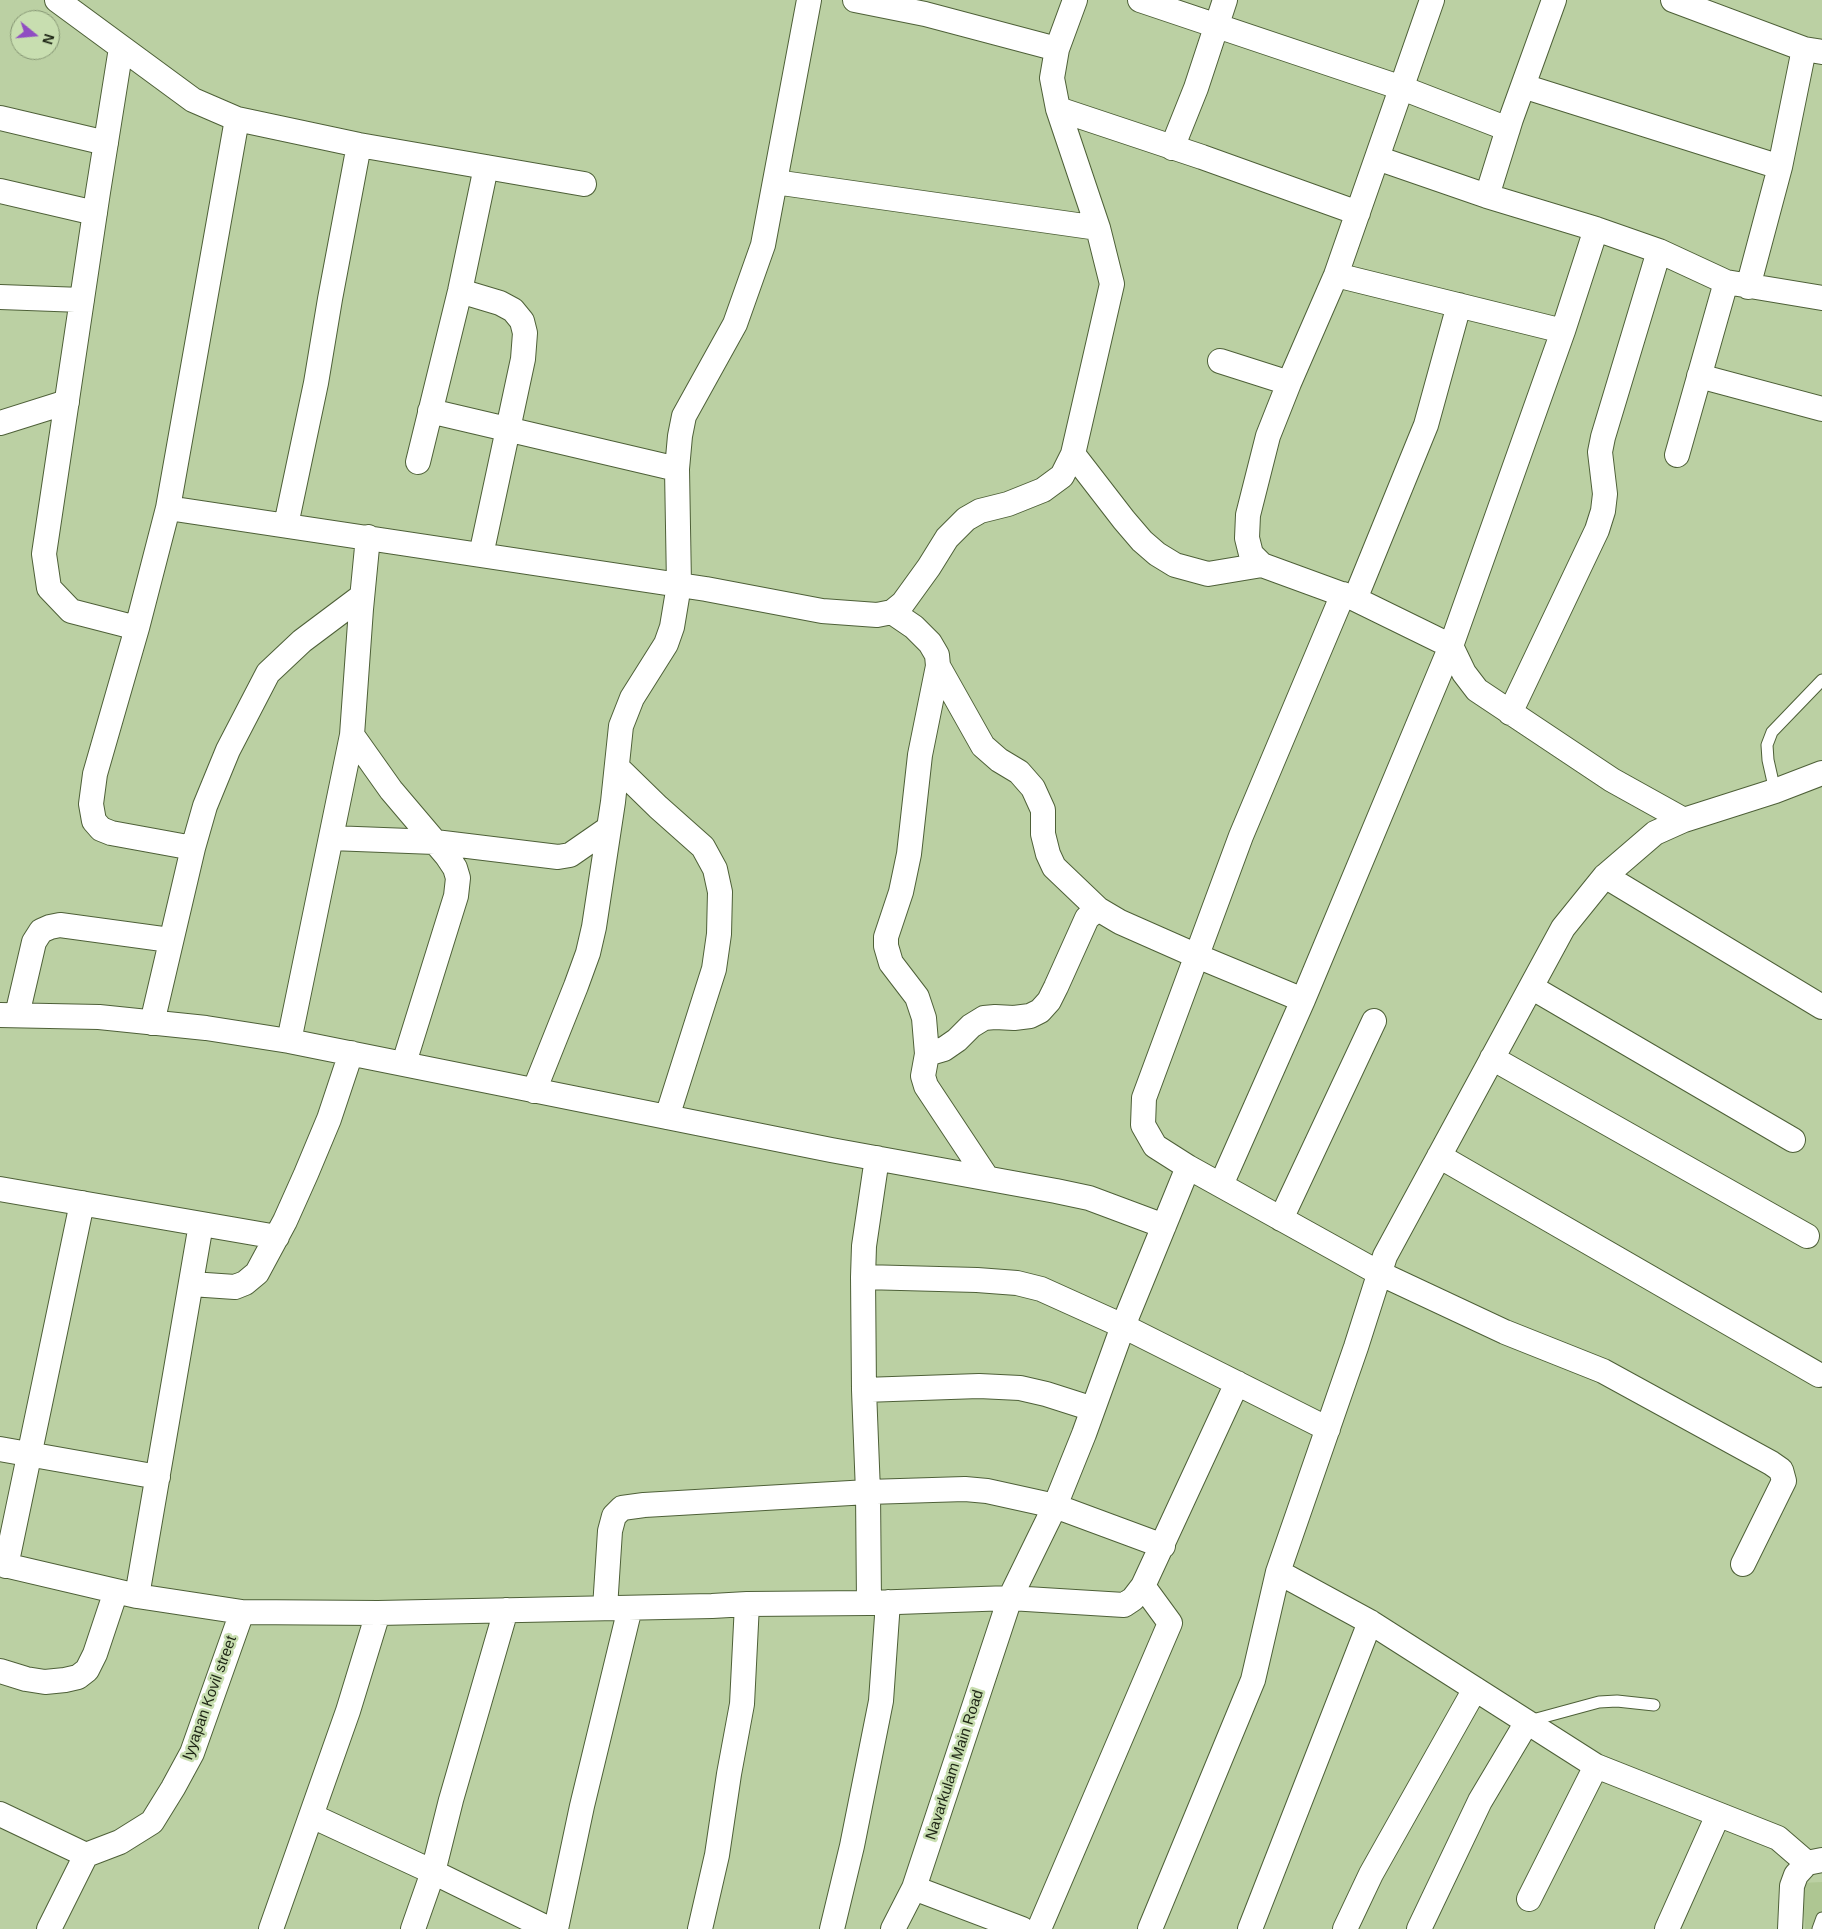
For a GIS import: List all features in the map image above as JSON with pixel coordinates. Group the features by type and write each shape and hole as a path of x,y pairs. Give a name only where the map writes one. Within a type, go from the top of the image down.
{"street":[{"path":"57,0 193,100 236,119 486,168 584,184"},
{"path":"534,1091 588,953 594,927 609,828 621,726 632,698 666,644 672,627 679,585 677,469 684,416 735,324 763,245 809,0"},
{"path":"855,0 927,7 1057,49"},
{"path":"168,508 706,589 822,611 877,615 892,612 903,602 929,567 947,538 966,519 980,511 1008,504 1043,490 1062,476 1073,454 1112,284 1098,228 1058,109 1052,78 1057,49 1075,0"},
{"path":"1140,0 1402,88 1508,129"},
{"path":"1172,148 1196,88 1225,0"},
{"path":"1432,0 1336,275 1268,436 1248,515 1247,538 1251,554 1262,565 1349,597 1451,646 1464,673 1476,690 1612,780 1684,820"},
{"path":"1487,196 1508,129 1554,0"},
{"path":"1677,455 1699,376 1737,284 1780,167 1813,50 1681,1"},
{"path":"121,48 44,554 49,588 71,611 137,628"},
{"path":"1523,86 1780,167"},
{"path":"1058,109 1358,214"},
{"path":"0,118 106,143"},
{"path":"193,848 111,833 101,828 94,821 91,804 95,774 137,628 168,508 236,119"},
{"path":"286,525 316,383 359,144"},
{"path":"1377,158 1487,196 1596,229 1659,251 1737,284 1822,298"},
{"path":"418,462 460,291 486,168"},
{"path":"775,182 1098,228"},
{"path":"0,192 95,213"},
{"path":"1222,1185 1303,1000 1451,646 1596,229"},
{"path":"1510,713 1597,530 1603,510 1605,494 1600,452 1602,437 1659,251"},
{"path":"1336,275 1562,331"},
{"path":"460,291 500,303 513,310 522,321 525,333 522,359 481,556"},
{"path":"0,297 82,300"},
{"path":"1459,305 1426,425 1242,836 1144,1098 1143,1125 1155,1146 1188,1167 1379,1273 1505,1332 1603,1372 1781,1470 1784,1481 1743,1564"},
{"path":"1220,360 1289,383"},
{"path":"1699,376 1822,409"},
{"path":"0,422 67,402"},
{"path":"430,411 677,469"},
{"path":"1073,454 1142,541 1157,554 1175,565 1208,574 1262,565"},
{"path":"289,1041 352,735 368,537"},
{"path":"152,1023 193,848 205,806 228,750 268,673 302,641 362,596"},
{"path":"892,612 914,627 930,643 937,655 938,666 920,755 909,854 902,892 886,937 886,946 891,963 917,997 924,1018 928,1054 923,1076 926,1086 987,1178"},
{"path":"938,666 983,746 999,760 1019,772 1033,788 1043,810 1043,834 1048,854 1054,866 1098,909 1120,922 1303,1000"},
{"path":"352,735 390,790 455,868 458,878 456,896 404,1063"},
{"path":"617,767 703,847 715,869 720,892 719,934 714,969 666,1117"},
{"path":"1150,1929 1253,1680 1278,1572 1328,1429 1384,1256 1563,928 1605,876 1655,834 1684,820 1775,791 1822,773"},
{"path":"331,838 435,842 558,857 570,854 609,828"},
{"path":"1605,876 1822,1007"},
{"path":"928,1054 944,1049 958,1040 971,1026 984,1018 1030,1016 1040,1011 1053,994 1087,918 1098,909"},
{"path":"170,940 60,926 50,927 41,931 34,942 8,1015 98,1017 206,1028 351,1052 534,1091 1089,1198 1164,1226"},
{"path":"1531,987 1792,1140"},
{"path":"1281,1219 1374,1020"},
{"path":"191,1284 235,1287 245,1283 257,1273 277,1237 329,1119 351,1052"},
{"path":"1492,1058 1807,1236"},
{"path":"1439,1156 1819,1375"},
{"path":"832,1929 852,1846 881,1701 878,1603 868,1492 864,1390 863,1277 865,1238 877,1158"},
{"name":"Navarkulam Main Road","path":"892,1929 914,1888 1010,1598 1055,1506 1124,1326 1188,1167"},
{"path":"0,1189 277,1237"},
{"path":"82,1203 29,1454 3,1565 126,1594 242,1612 378,1613 747,1604 878,1603 1010,1598 1124,1605 1143,1586 1237,1383"},
{"path":"0,1671 44,1682 78,1677 87,1670 126,1594 158,1477 201,1224"},
{"path":"863,1277 1017,1283 1041,1289 1124,1326 1328,1429"},
{"path":"864,1390 979,1386 1020,1388 1093,1409"},
{"path":"0,1450 158,1477"},
{"path":"605,1608 610,1531 614,1516 622,1508 644,1505 868,1492 965,1489 987,1491 1055,1506 1162,1546"},
{"path":"1278,1572 1370,1622 1596,1766 1778,1838 1815,1862 1796,1875 1792,1886 1790,1929"},
{"path":"1039,1929 1170,1623 1143,1586"},
{"path":"700,1929 717,1856 742,1704 747,1604"},
{"path":"556,1929 582,1806 630,1608"},
{"path":"413,1929 433,1872 451,1800 506,1610"},
{"name":"Iyyapan Kovil street","path":"86,1855 120,1842 152,1822 192,1753 242,1612"},
{"path":"271,1929 348,1711 378,1613"},
{"path":"1250,1929 1370,1622"},
{"path":"1345,1929 1371,1874 1475,1689"},
{"path":"1420,1929 1480,1801 1527,1722"},
{"path":"1529,1899 1596,1766"},
{"path":"0,1814 86,1855 48,1929"},
{"path":"1667,1929 1718,1815"},
{"path":"312,1816 433,1872 549,1929"},
{"path":"914,1888 1022,1929"}],"lane":[{"path":"1775,791 1768,760 1767,745 1772,732 1822,680"},
{"path":"1527,1722 1599,1702 1617,1701 1654,1705"},
{"path":"1818,1929 1822,1918"}],"shaded area":[{"path":"1822,1882 1822,1929 1805,1929 1802,1883"}]}
